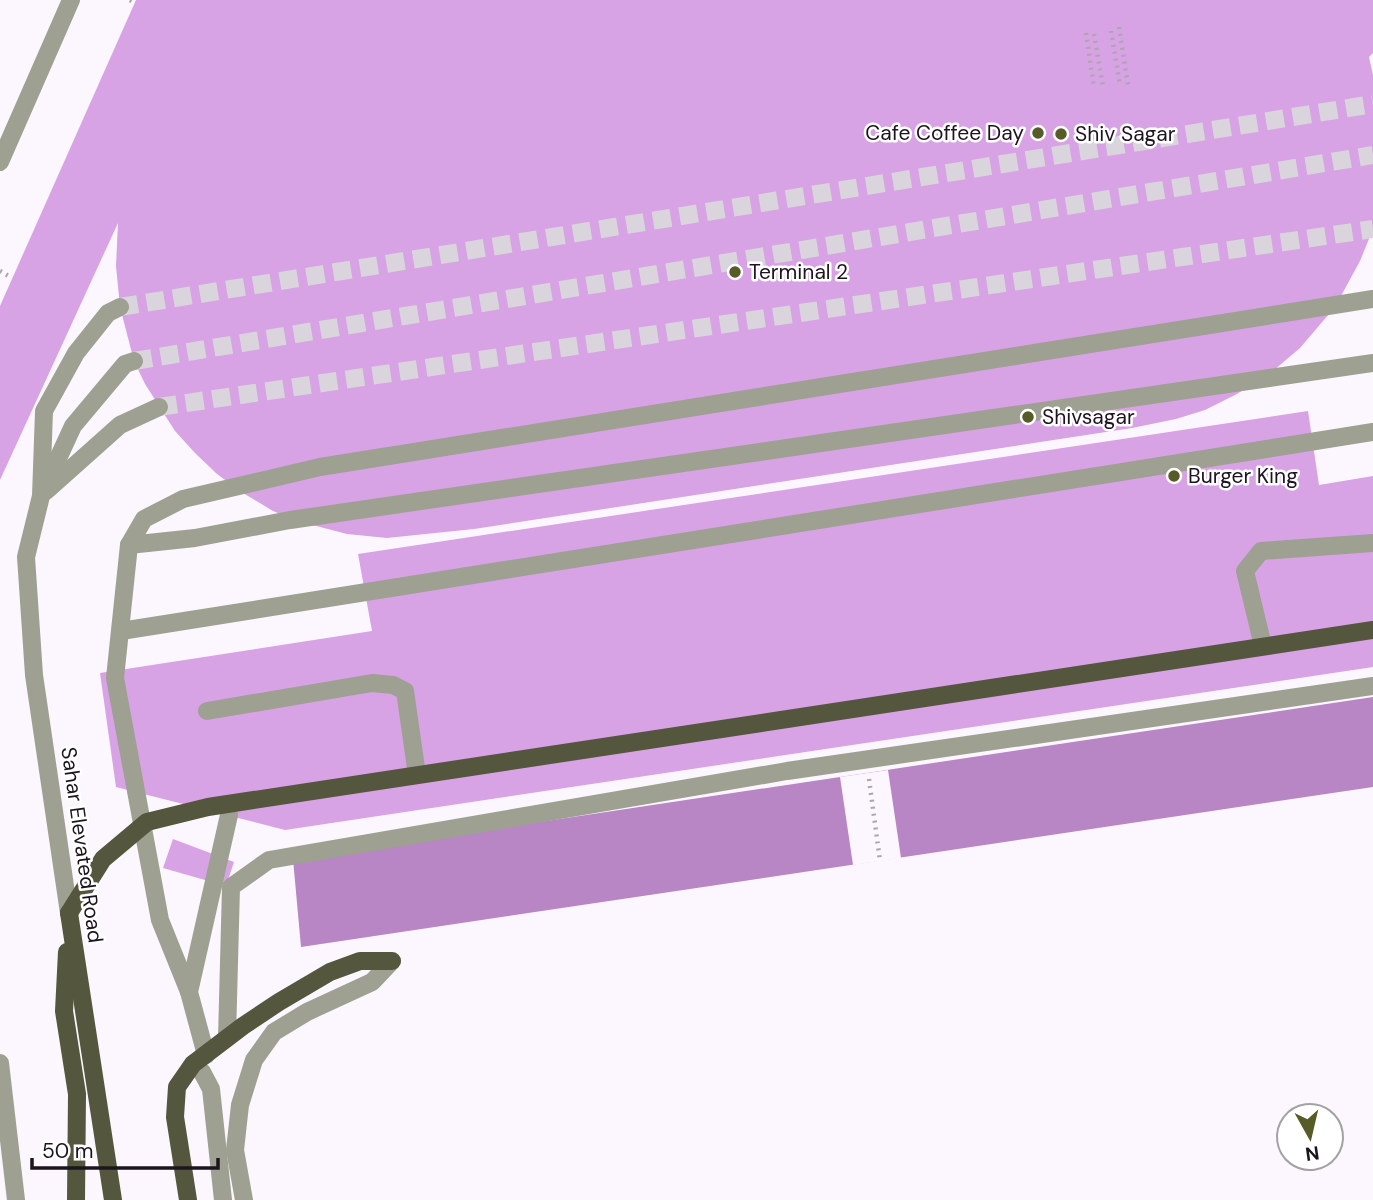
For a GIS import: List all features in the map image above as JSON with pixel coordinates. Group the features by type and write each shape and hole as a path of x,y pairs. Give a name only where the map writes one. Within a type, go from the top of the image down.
{"main road":[{"path":"76,1200 77,1094 64,1011 69,913 103,859 147,822 208,807 1373,630"},
{"name":"Sahar Elevated Road","path":"69,913 113,1200"},
{"path":"188,1200 175,1117 177,1087 200,1060 279,1002 330,972 360,961 392,961"}],"street":[{"path":"0,162 71,0"},
{"path":"223,1200 211,1088 202,1072 190,992 160,920 115,678 129,545 144,519 183,499 320,467 1373,299"},
{"path":"41,496 44,411 76,353 108,313 120,307"},
{"path":"41,496 74,426 125,364 134,361"},
{"path":"129,545 195,538 290,520 1373,363"},
{"path":"41,496 120,425 159,407"},
{"path":"121,631 1373,432"},
{"name":"Sahar Elevated Road","path":"41,496 26,557 34,675 69,913"},
{"path":"1263,646 1245,571 1261,551 1373,542"},
{"path":"207,711 372,683 393,685 405,691 417,775"},
{"path":"227,1038 231,887 269,860 788,771 1373,686"},
{"path":"190,992 229,815"},
{"path":"244,1200 235,1150 240,1105 254,1060 274,1032 307,1012 372,982 392,961"},
{"path":"0,1063 16,1200"}],"path":[{"path":"1119,27 1128,85"},
{"path":"1111,31 1120,85"},
{"path":"1086,33 1094,88"},
{"path":"1094,34 1103,87"},
{"path":"0,271 12,278"},
{"path":"868,773 880,861"}],"shaded area":[{"path":"1373,697 1373,787 301,947 293,859"}],"pier":[{"path":"888,770 901,858 853,865 840,777"}],"building":[{"name":"Terminal 2","path":"136,0 1373,0 1373,53 1369,57 1373,75 1373,229 1360,261 1335,307 1300,348 1267,376 1205,410 1132,428 474,529 387,538 347,534 297,521 273,511 217,474 175,431 145,384 134,361 120,307 116,266 118,223 0,480 0,306"},
{"path":"1308,411 1319,485 1373,476 1373,667 285,830 116,787 100,673 372,631 358,554"},
{"path":"173,839 234,862 226,886 163,868"}],"tunnel":[{"path":"120,307 1373,104"},
{"path":"134,361 1373,155"},
{"path":"159,407 1373,229"}],"place":[{"name":"Cafe Coffee Day","path":"1038,133"},
{"name":"Shiv Sagar","path":"1061,134"},
{"name":"Terminal 2","path":"735,272"},
{"name":"Shivsagar","path":"1028,417"},
{"name":"Burger King","path":"1174,476"}]}
